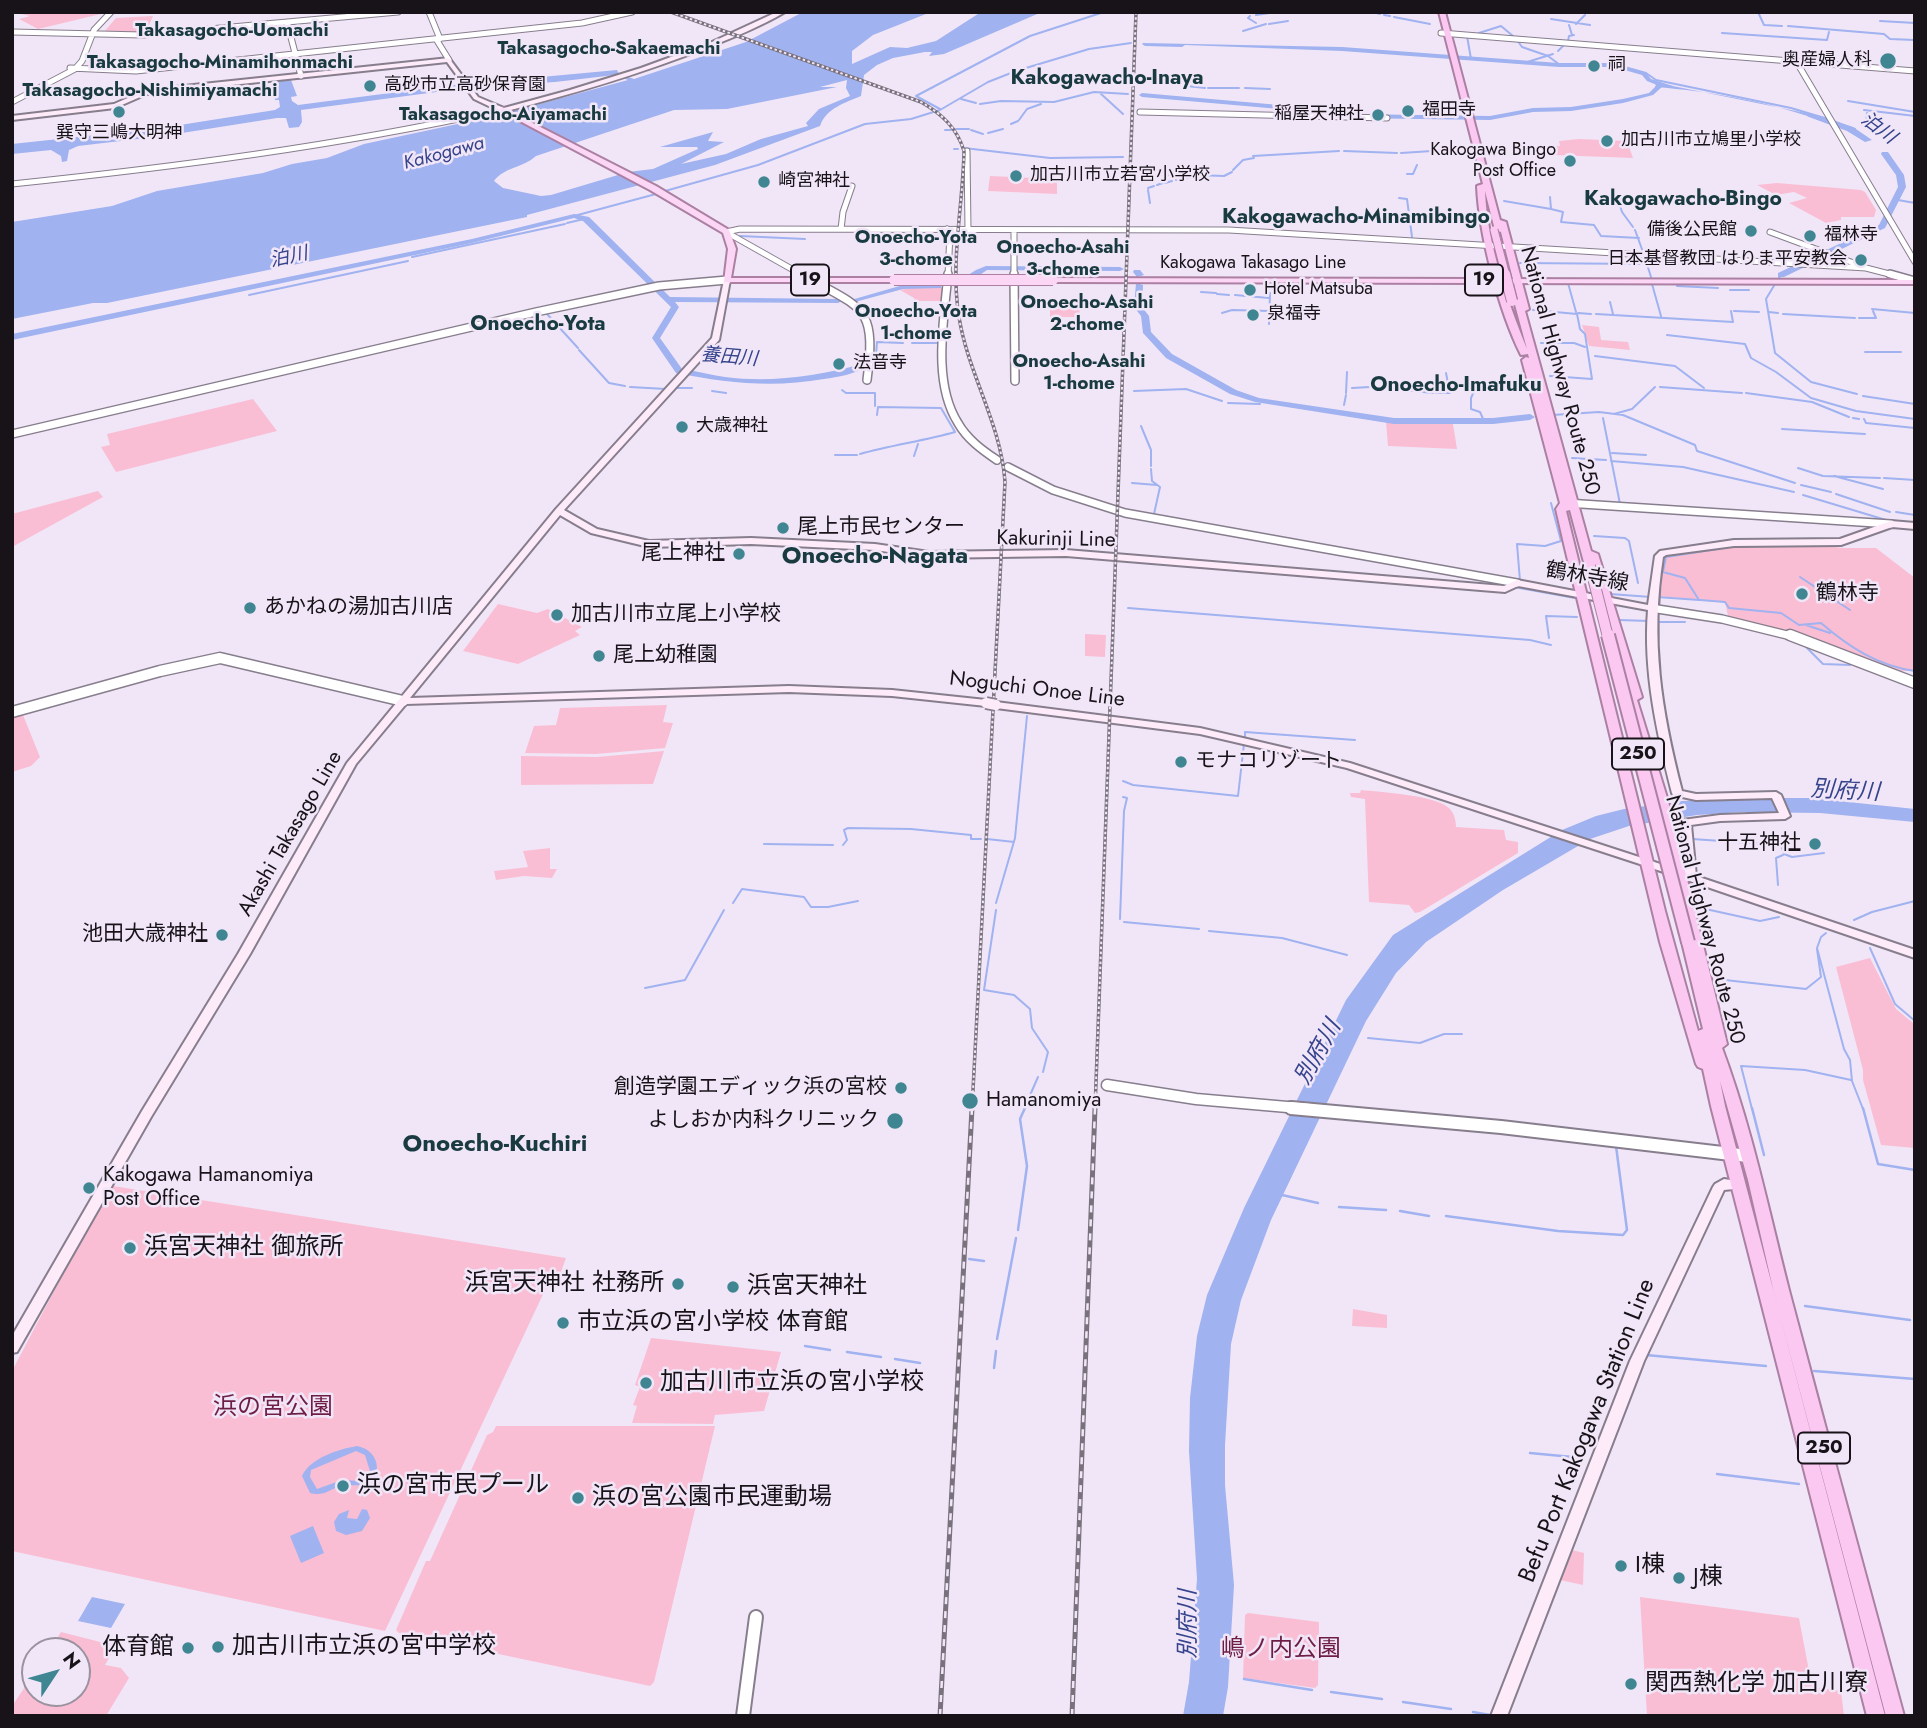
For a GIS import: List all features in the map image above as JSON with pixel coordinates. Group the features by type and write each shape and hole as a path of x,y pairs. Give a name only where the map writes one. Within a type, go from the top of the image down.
{"highway":[{"name":"National Highway Route 250","path":"1444,12 1442,22 1484,186 1570,504 1683,942 1718,1106 1740,1156 1739,1185 1876,1716"},
{"name":"National Highway Route 250","path":"1434,13 1442,22"},
{"name":"250","path":"1484,186 1480,197 1500,280 1530,357"},
{"name":"250","path":"1484,186 1495,200 1510,249 1518,280 1530,357"},
{"name":"250","path":"1718,1106 1692,1035 1639,831 1560,509 1570,504 1581,511 1685,876 1718,1026 1724,1072"},
{"name":"250","path":"1587,569 1599,587 1639,727 1645,738"},
{"name":"National Highway Route 250","path":"1683,942 1724,1072 1740,1156 1895,1716"}],"main road":[{"path":"502,110 593,86 682,57 782,12"},
{"path":"12,118 117,105 146,92 449,60 466,86 482,102 656,192 726,232 733,249 727,280"},
{"name":"Kakogawa Takasago Line","path":"727,280 1915,282"},
{"name":"Akashi Takasago Line","path":"12,1348 158,1093 244,954 342,777 559,510 716,338 727,280"},
{"name":"Kakurinji Line","path":"559,510 594,531 649,544 736,541 875,547 929,555 1066,553 1505,589 1517,583"},
{"path":"1685,876 1684,824 1706,819 1784,814 1777,796 1747,794 1696,797 1677,793 1656,698 1651,608 1659,556 1734,543 1841,542 1891,524 1915,526"},
{"name":"鶴林寺線","path":"1517,583 1651,608"},
{"name":"Noguchi Onoe Line","path":"403,701 789,689 892,693 1156,724 1308,755 1401,782 1647,863"},
{"path":"1647,863 1915,954"},
{"path":"1685,876 1707,879 1915,948"},
{"name":"Befu Port Kakogawa Station Line","path":"1499,1716 1637,1361 1719,1187 1724,1184 1739,1185"}],"street":[{"path":"12,102 82,61 92,34 111,12"},
{"path":"12,32 143,35 398,12"},
{"path":"429,12 449,60"},
{"path":"12,96 72,69 129,71 582,23 632,12"},
{"path":"287,22 301,76"},
{"path":"1445,34 1915,71"},
{"path":"1796,61 1915,262"},
{"path":"12,184 317,146 502,110"},
{"path":"1140,111 1387,118"},
{"path":"967,151 968,230"},
{"path":"841,229 843,212 852,186"},
{"path":"726,232 740,229 1236,230 1492,248 1866,268"},
{"path":"947,229 950,233 945,341 948,402 961,428 998,460"},
{"path":"1014,230 1015,381"},
{"path":"726,232 846,300 863,313 871,326 867,380"},
{"path":"1770,232 1866,268 1915,282"},
{"path":"12,433 409,340 655,287 727,280"},
{"path":"1008,467 1054,490 1125,513 1517,583"},
{"path":"1570,504 1891,524"},
{"path":"1651,608 1723,619 1790,635 1915,683"},
{"path":"12,712 220,658 403,701"},
{"path":"1107,1086 1196,1099 1502,1127 1740,1156"},
{"path":"743,1716 756,1617"}],"green space":[{"path":"12,12 101,14 38,29 19,19 30,16"},
{"path":"153,16 146,32 103,33 116,18"},
{"path":"1559,141 1627,141 1633,158 1553,155 1551,146 1560,146"},
{"path":"990,176 1057,179 1057,194 988,191"},
{"path":"1777,183 1861,190 1876,210 1874,217 1841,217 1841,220 1826,223 1789,203 1807,198 1794,192 1776,195 1757,185"},
{"path":"942,287 942,301 915,301 900,290"},
{"path":"1068,299 1068,304 1079,304 1080,317 1050,317 1050,300"},
{"path":"1582,325 1599,327 1601,340 1628,342 1630,350 1589,346"},
{"path":"253,399 277,431 116,472 101,447 110,445 107,434"},
{"path":"1386,422 1453,424 1457,449 1388,446"},
{"path":"98,491 103,497 12,547 12,514"},
{"path":"1819,545 1876,548 1915,578 1915,671 1894,671 1790,632 1728,616 1725,602 1656,596 1664,557 1724,547"},
{"path":"498,604 537,613 548,609 582,627 575,631 580,635 518,664 463,651"},
{"path":"1085,634 1106,635 1105,657 1085,656"},
{"path":"667,705 663,722 673,723 665,748 596,754 525,753 534,726 556,725 560,708"},
{"path":"23,715 40,757 31,766 12,772 12,718"},
{"path":"664,751 653,784 521,785 521,756 597,757"},
{"path":"1361,790 1407,795 1442,804 1452,812 1456,827 1504,830 1506,840 1518,842 1518,853 1420,912 1415,913 1409,905 1369,902 1365,799 1351,797 1350,793 1360,793"},
{"path":"550,848 550,869 557,869 552,878 524,876 496,880 494,871 528,867 523,851"},
{"path":"1870,958 1896,1009 1913,1023 1915,1029 1915,1148 1881,1145 1836,967"},
{"name":"浜の宮公園","path":"113,1186 566,1258 558,1280 545,1290 385,1631 12,1551 12,1371 75,1251"},
{"path":"1353,1309 1387,1315 1387,1328 1352,1326"},
{"path":"651,1338 781,1352 764,1411 715,1415 713,1424 632,1423 637,1406 633,1405 640,1387 635,1385"},
{"name":"浜の宮公園市民運動場","path":"496,1426 715,1426 654,1682 650,1686 399,1633 396,1630 487,1435 493,1432"},
{"path":"1572,1550 1584,1553 1583,1585 1560,1580"},
{"path":"1640,1597 1799,1618 1812,1687 1841,1691 1844,1716 1647,1716"},
{"name":"嶋ノ内公園","path":"1248,1613 1319,1622 1318,1685 1315,1688 1243,1678 1245,1615"},
{"path":"61,1632 81,1637 58,1637"},
{"path":"91,1640 116,1646 105,1665 121,1668 129,1678 106,1716 12,1716 12,1706 21,1693 21,1707 91,1707"}],"water":[{"name":"Kakogawa","path":"803,12 931,12 873,35 852,51 852,64 890,47 907,48 936,41 981,12 1042,12 944,54 929,56 932,52 925,52 893,58 877,65 864,75 861,96 831,110 820,126 715,165 527,217 107,303 93,303 12,319 12,222 112,206 157,191 263,173 292,164 327,158 364,144 495,116 628,80 615,75 474,87 301,110 302,122 299,127 289,128 286,118 277,118 78,146 69,150 67,161 62,162 61,156 51,150 12,154 12,144 161,128 275,110 280,107 279,100 275,100 273,82 291,80 297,96 291,97 292,101 298,105 444,86 617,70 619,74 634,79 746,42","holes":["847,80 846,88 850,96 819,109 806,123 808,126 761,139 726,154 681,164 724,142 708,141 713,132 660,147 698,149 653,169 628,172 551,195 541,196 503,188 494,181 503,173 536,156 674,110 727,109 837,87 820,87"]},
{"path":"1653,82 1706,93 1655,87"},
{"path":"1706,93 1743,99 1778,107"},
{"path":"1778,107 1825,119 1829,124 1809,117"},
{"name":"別府川","path":"1810,798 1915,809 1915,822 1820,813 1744,812 1697,815 1629,826 1590,839 1503,890 1426,942 1396,973 1366,1021 1271,1220 1241,1300 1231,1344 1225,1445 1225,1485 1234,1585 1228,1687 1223,1716 1183,1716 1189,1682 1197,1579 1189,1451 1190,1398 1197,1336 1207,1295 1244,1208 1346,1000 1393,935 1562,830 1596,816 1624,809 1682,801"},
{"path":"357,1446 372,1454 377,1468 374,1479 366,1484 310,1493 302,1476 311,1464 326,1455","holes":["356,1451 365,1455 370,1471 368,1477 360,1481 342,1480 317,1489 310,1477 311,1470"]},
{"path":"362,1509 367,1510 370,1518 362,1531 346,1535 336,1531 334,1522 339,1514 349,1510 347,1518 357,1519"},
{"path":"313,1526 324,1553 301,1563 290,1536"},
{"path":"92,1597 125,1604 111,1628 78,1621"}],"waterway":[{"path":"940,109 916,96 1030,36 1104,12"},
{"path":"1256,15 1276,12"},
{"path":"1373,12 1380,14"},
{"path":"1473,12 1481,12"},
{"path":"1758,12 1764,25 1782,26"},
{"path":"1384,15 1390,16"},
{"path":"1577,23 1585,15"},
{"path":"1250,16 1248,18 1256,23"},
{"path":"1394,17 1430,24"},
{"path":"1551,19 1577,23"},
{"path":"1269,24 1288,21"},
{"path":"1880,21 1915,23"},
{"path":"1577,23 1590,25"},
{"path":"1243,31 1266,24"},
{"path":"1569,25 1572,35"},
{"path":"1479,33 1501,26 1513,36"},
{"path":"1788,26 1884,34 1890,39 1915,40"},
{"path":"1722,33 1827,40 1829,32"},
{"path":"1568,41 1569,36 1574,35"},
{"path":"1467,36 1471,59"},
{"path":"1517,40 1522,47 1547,56"},
{"path":"665,191 758,165 865,124 911,119 940,110 988,82 1016,71 1089,49 1131,43"},
{"path":"1145,44 1182,45"},
{"path":"1188,45 1342,49 1438,56"},
{"path":"1558,51 1564,45"},
{"path":"1547,56 1553,54"},
{"path":"1524,63 1547,56"},
{"name":"泊川","path":"1547,56 1560,65 1621,66 1646,73 1656,80 1791,108 1828,119"},
{"path":"1442,57 1559,65 1614,65 1644,74 1649,80 1670,86"},
{"path":"1142,95 1291,108 1340,108 1344,110 1342,113 1350,116 1490,118 1533,110 1571,109 1623,101 1651,94 1662,84"},
{"path":"1187,86 1205,88"},
{"path":"1208,88 1239,88"},
{"path":"1245,88 1270,89"},
{"path":"980,104 1001,101 1054,102 1094,92 1128,94"},
{"path":"1100,93 1123,114"},
{"path":"961,99 976,103"},
{"path":"1848,101 1915,112"},
{"path":"1019,120 1027,109 1041,104"},
{"path":"1864,110 1915,116"},
{"path":"1866,125 1867,113"},
{"name":"泊川","path":"1811,116 1850,129 1868,140"},
{"path":"1011,124 1018,121"},
{"name":"泊川","path":"1833,121 1855,129"},
{"path":"956,129 969,129"},
{"path":"988,133 1003,129"},
{"path":"945,130 951,130"},
{"path":"971,130 983,134"},
{"path":"964,148 1050,158 1123,157"},
{"path":"1401,153 1463,149"},
{"path":"1253,156 1339,151"},
{"path":"1344,151 1397,153"},
{"name":"泊川","path":"1781,275 1882,226 1902,187 1900,175 1885,154"},
{"path":"1233,170 1243,160 1254,158"},
{"path":"1407,174 1413,174 1417,165"},
{"path":"1195,175 1224,176 1232,172"},
{"path":"1140,178 1149,175 1192,175"},
{"path":"1176,180 1192,177"},
{"path":"1165,183 1172,181"},
{"path":"1157,185 1163,183"},
{"path":"1148,188 1154,186"},
{"path":"1148,190 1150,203"},
{"path":"574,216 656,194"},
{"path":"1617,196 1622,212 1633,227"},
{"path":"1550,197 1551,209"},
{"path":"1399,198 1407,199 1412,237"},
{"path":"1898,200 1915,203"},
{"path":"1504,201 1551,209"},
{"path":"1551,209 1563,212 1561,222 1594,225 1601,236 1638,238"},
{"name":"泊川","path":"12,337 472,241 574,216 586,219 668,299"},
{"path":"567,223 584,219"},
{"path":"1376,220 1410,222"},
{"name":"泊川","path":"412,257 565,224"},
{"path":"1635,230 1638,238"},
{"path":"740,236 805,239"},
{"path":"1638,238 1643,252"},
{"path":"1645,258 1647,264"},
{"path":"249,295 408,261"},
{"path":"1520,263 1647,264"},
{"path":"1647,264 1651,277"},
{"path":"958,284 986,268 1120,269"},
{"path":"1137,272 1140,275"},
{"path":"1568,283 1576,312"},
{"path":"1652,284 1661,316"},
{"path":"1775,284 1766,299 1775,353 1811,382 1857,394"},
{"path":"1139,285 1138,307 1145,316 1147,333 1169,356 1233,392 1258,400 1394,421 1493,421 1530,417"},
{"path":"855,300 903,287 938,286"},
{"path":"1677,286 1718,288"},
{"path":"1730,290 1749,290"},
{"path":"1201,292 1216,293"},
{"path":"1269,324 1270,293"},
{"path":"1217,294 1229,295"},
{"path":"1235,295 1269,298"},
{"path":"668,299 767,301"},
{"name":"養田川","path":"668,299 675,307 656,338 679,371 727,380 759,382 813,378 862,367"},
{"path":"771,301 838,301"},
{"path":"1610,302 1613,314"},
{"path":"1872,309 1915,313"},
{"path":"1222,313 1232,310 1269,311"},
{"path":"1533,310 1577,314 1580,329 1585,334 1592,379 1550,376"},
{"path":"1596,314 1733,322 1731,311"},
{"path":"1734,311 1759,312"},
{"path":"1859,318 1876,318 1873,311"},
{"path":"1769,312 1778,313"},
{"path":"1578,313 1591,314"},
{"path":"547,314 578,348"},
{"path":"1783,314 1855,318"},
{"path":"1667,335 1745,344 1751,358 1776,372 1811,398 1856,411 1915,419"},
{"path":"875,368 877,342 903,343"},
{"path":"912,343 939,343"},
{"path":"1541,343 1574,343 1585,347"},
{"path":"579,350 609,383 625,386"},
{"path":"1865,352 1901,352"},
{"path":"1595,356 1675,366 1704,388"},
{"path":"1346,393 1347,372"},
{"path":"1436,393 1450,393 1446,373"},
{"path":"630,387 666,389"},
{"path":"1352,388 1370,387"},
{"path":"1377,387 1433,393"},
{"path":"1614,414 1632,409 1655,387"},
{"path":"1660,387 1742,393"},
{"path":"676,388 692,388"},
{"path":"1134,391 1186,389 1222,401"},
{"path":"1475,389 1471,398 1471,409 1480,412 1484,421"},
{"path":"842,390 846,393 875,393 875,406"},
{"path":"712,391 726,393"},
{"path":"1746,393 1812,402 1849,417"},
{"path":"1344,405 1346,395"},
{"path":"1863,396 1915,404"},
{"path":"1228,403 1260,404"},
{"path":"860,454 955,432 941,408 878,407 877,415"},
{"path":"1552,415 1599,412 1614,414"},
{"path":"1614,414 1623,415 1695,445 1697,451 1795,483"},
{"path":"1603,418 1612,461"},
{"path":"1853,418 1859,419"},
{"path":"1864,419 1866,423 1915,428"},
{"path":"1141,426 1151,450 1151,466"},
{"path":"1782,429 1865,434"},
{"path":"914,456 918,444"},
{"path":"1612,453 1646,455"},
{"path":"835,455 857,455"},
{"path":"1572,458 1606,460"},
{"path":"1612,461 1683,467 1794,492"},
{"path":"1612,461 1620,504"},
{"path":"1798,468 1823,476 1836,476"},
{"path":"1151,469 1152,481 1160,487 1154,514"},
{"path":"1836,476 1880,478"},
{"path":"1836,476 1883,489"},
{"path":"1884,478 1915,480"},
{"path":"1132,483 1157,485"},
{"path":"1801,485 1831,492"},
{"path":"1836,494 1890,512"},
{"path":"1803,495 1886,520"},
{"path":"1520,581 1517,544 1545,546 1561,541 1551,503"},
{"path":"1896,512 1915,515"},
{"path":"1594,536 1625,538 1629,541 1638,583"},
{"path":"1796,545 1820,546"},
{"path":"1657,597 1699,600 1685,578 1663,572 1666,557 1730,547 1766,546"},
{"path":"1800,577 1850,610"},
{"path":"1514,587 1575,598"},
{"path":"1610,594 1651,597"},
{"path":"1700,600 1725,602 1729,608 1781,613 1799,625 1821,623 1842,640 1876,660 1915,671"},
{"path":"1128,608 1530,640 1551,645"},
{"path":"1549,638 1546,616 1577,617"},
{"path":"1619,620 1649,621"},
{"path":"1658,622 1685,622"},
{"path":"1806,625 1830,633"},
{"path":"1806,647 1823,664 1850,665"},
{"path":"1014,842 1027,716"},
{"path":"1245,737 1245,732 1355,740"},
{"path":"1123,781 1133,785 1238,796 1244,744"},
{"path":"1120,919 1124,811 1127,798 1123,797"},
{"path":"843,845 847,840 844,830 848,828 911,829 971,835 971,839 981,839"},
{"path":"1773,836 1781,845"},
{"path":"987,839 1014,842"},
{"path":"1692,839 1781,845"},
{"path":"996,903 1014,842"},
{"path":"764,844 833,845"},
{"path":"1781,845 1784,854 1792,857 1824,853"},
{"path":"1778,885 1776,858 1783,855"},
{"path":"733,903 742,889 804,897 811,907 828,907 858,901"},
{"path":"1854,920 1872,912 1915,901"},
{"path":"1701,908 1760,921 1779,917"},
{"path":"645,988 685,980 724,910"},
{"path":"996,910 984,990 1014,995 1030,1009 1032,1028 1048,1052 1043,1072"},
{"path":"1124,922 1199,929"},
{"path":"1209,931 1282,938 1347,955"},
{"path":"1826,933 1821,937 1817,948 1844,1049 1850,1060 1852,1081 1863,1109"},
{"path":"1870,948 1895,1004 1915,1021"},
{"path":"1716,979 1806,989 1821,977 1817,949"},
{"path":"1368,1038 1420,1043 1444,1034 1462,1034"},
{"path":"1752,1109 1741,1066 1805,1070 1851,1080"},
{"path":"1024,1109 1038,1077"},
{"path":"1018,1230 1027,1166 1020,1119 1025,1108"},
{"path":"1752,1108 1764,1155"},
{"path":"1863,1108 1878,1164 1915,1170"},
{"path":"1446,1216 1558,1231 1623,1235 1627,1230 1616,1146"},
{"path":"1282,1195 1318,1203"},
{"path":"1339,1207 1386,1210"},
{"path":"1400,1211 1429,1216"},
{"path":"997,1339 1016,1238"},
{"path":"969,1259 984,1261"},
{"path":"1805,1306 1910,1320"},
{"path":"805,1346 830,1350"},
{"path":"994,1368 996,1351"},
{"path":"847,1352 881,1357"},
{"path":"1646,1355 1766,1366"},
{"path":"895,1359 920,1363"},
{"path":"1814,1371 1915,1379"},
{"path":"1530,1453 1583,1458"},
{"path":"1717,1474 1799,1484"},
{"path":"1244,1679 1312,1690"},
{"path":"1331,1692 1382,1699"},
{"path":"1403,1702 1451,1709"},
{"path":"1473,1712 1490,1715"}],"railway":[{"path":"671,12 921,102 948,122 964,151 956,255 959,317 969,359 997,439 1005,482 972,1109"},
{"path":"1095,1109 1136,12"},
{"path":"940,1716 972,1108"},
{"path":"1072,1716 1095,1108"}],"place":[{"name":"奥産婦人科","path":"1888,61"},
{"name":"祠","path":"1594,66"},
{"name":"高砂市立高砂保育園","path":"370,86"},
{"name":"福田寺","path":"1408,111"},
{"name":"巽守三嶋大明神","path":"119,112"},
{"name":"稲屋天神社","path":"1378,115"},
{"name":"加古川市立鳩里小学校","path":"1607,141"},
{"name":"Kakogawa Bingo Post Office","path":"1570,161"},
{"name":"加古川市立若宮小学校","path":"1016,176"},
{"name":"崎宮神社","path":"764,182"},
{"name":"備後公民館","path":"1751,231"},
{"name":"福林寺","path":"1810,236"},
{"name":"日本基督教団 はりま平安教会","path":"1861,260"},
{"name":"Hotel Matsuba","path":"1250,290"},
{"name":"泉福寺","path":"1253,315"},
{"name":"法音寺","path":"839,364"},
{"name":"大歳神社","path":"682,427"},
{"name":"尾上市民センター","path":"783,528"},
{"name":"尾上神社","path":"739,554"},
{"name":"鶴林寺","path":"1802,594"},
{"name":"あかねの湯加古川店","path":"250,608"},
{"name":"加古川市立尾上小学校","path":"557,615"},
{"name":"尾上幼稚園","path":"599,656"},
{"name":"モナコリゾート","path":"1181,762"},
{"name":"十五神社","path":"1815,844"},
{"name":"池田大歳神社","path":"222,935"},
{"name":"創造学園エディック浜の宮校","path":"901,1088"},
{"name":"Hamanomiya","path":"970,1101"},
{"name":"よしおか内科クリニック","path":"895,1121"},
{"name":"Kakogawa Hamanomiya Post Office","path":"89,1188"},
{"name":"浜宮天神社 御旅所","path":"130,1248"},
{"name":"浜宮天神社 社務所","path":"678,1284"},
{"name":"浜宮天神社","path":"733,1287"},
{"name":"市立浜の宮小学校 体育館","path":"563,1323"},
{"name":"加古川市立浜の宮小学校","path":"646,1383"},
{"name":"浜の宮市民プール","path":"343,1486"},
{"name":"浜の宮公園市民運動場","path":"578,1498"},
{"name":"I棟","path":"1621,1566"},
{"name":"J棟","path":"1679,1578"},
{"name":"加古川市立浜の宮中学校","path":"218,1647"},
{"name":"体育館","path":"188,1648"},
{"name":"関西熱化学 加古川寮","path":"1631,1684"}],"district":[{"name":"Takasagocho-Uomachi","path":"232,31"},
{"name":"Takasagocho-Sakaemachi","path":"609,49"},
{"name":"Takasagocho-Minamihonmachi","path":"220,63"},
{"name":"Kakogawacho-Inaya","path":"1107,79"},
{"name":"Takasagocho-Nishimiyamachi","path":"150,91"},
{"name":"Takasagocho-Aiyamachi","path":"503,115"},
{"name":"Kakogawacho-Bingo","path":"1683,200"},
{"name":"Kakogawacho-Minamibingo","path":"1356,218"},
{"name":"Onoecho-Yota 3-chome","path":"916,249"},
{"name":"Onoecho-Asahi 3-chome","path":"1063,259"},
{"name":"Onoecho-Asahi 2-chome","path":"1087,314"},
{"name":"Onoecho-Yota 1-chome","path":"916,323"},
{"name":"Onoecho-Yota","path":"538,325"},
{"name":"Onoecho-Asahi 1-chome","path":"1079,373"},
{"name":"Onoecho-Imafuku","path":"1456,386"},
{"name":"Onoecho-Nagata","path":"875,557"},
{"name":"Onoecho-Kuchiri","path":"495,1145"}]}
